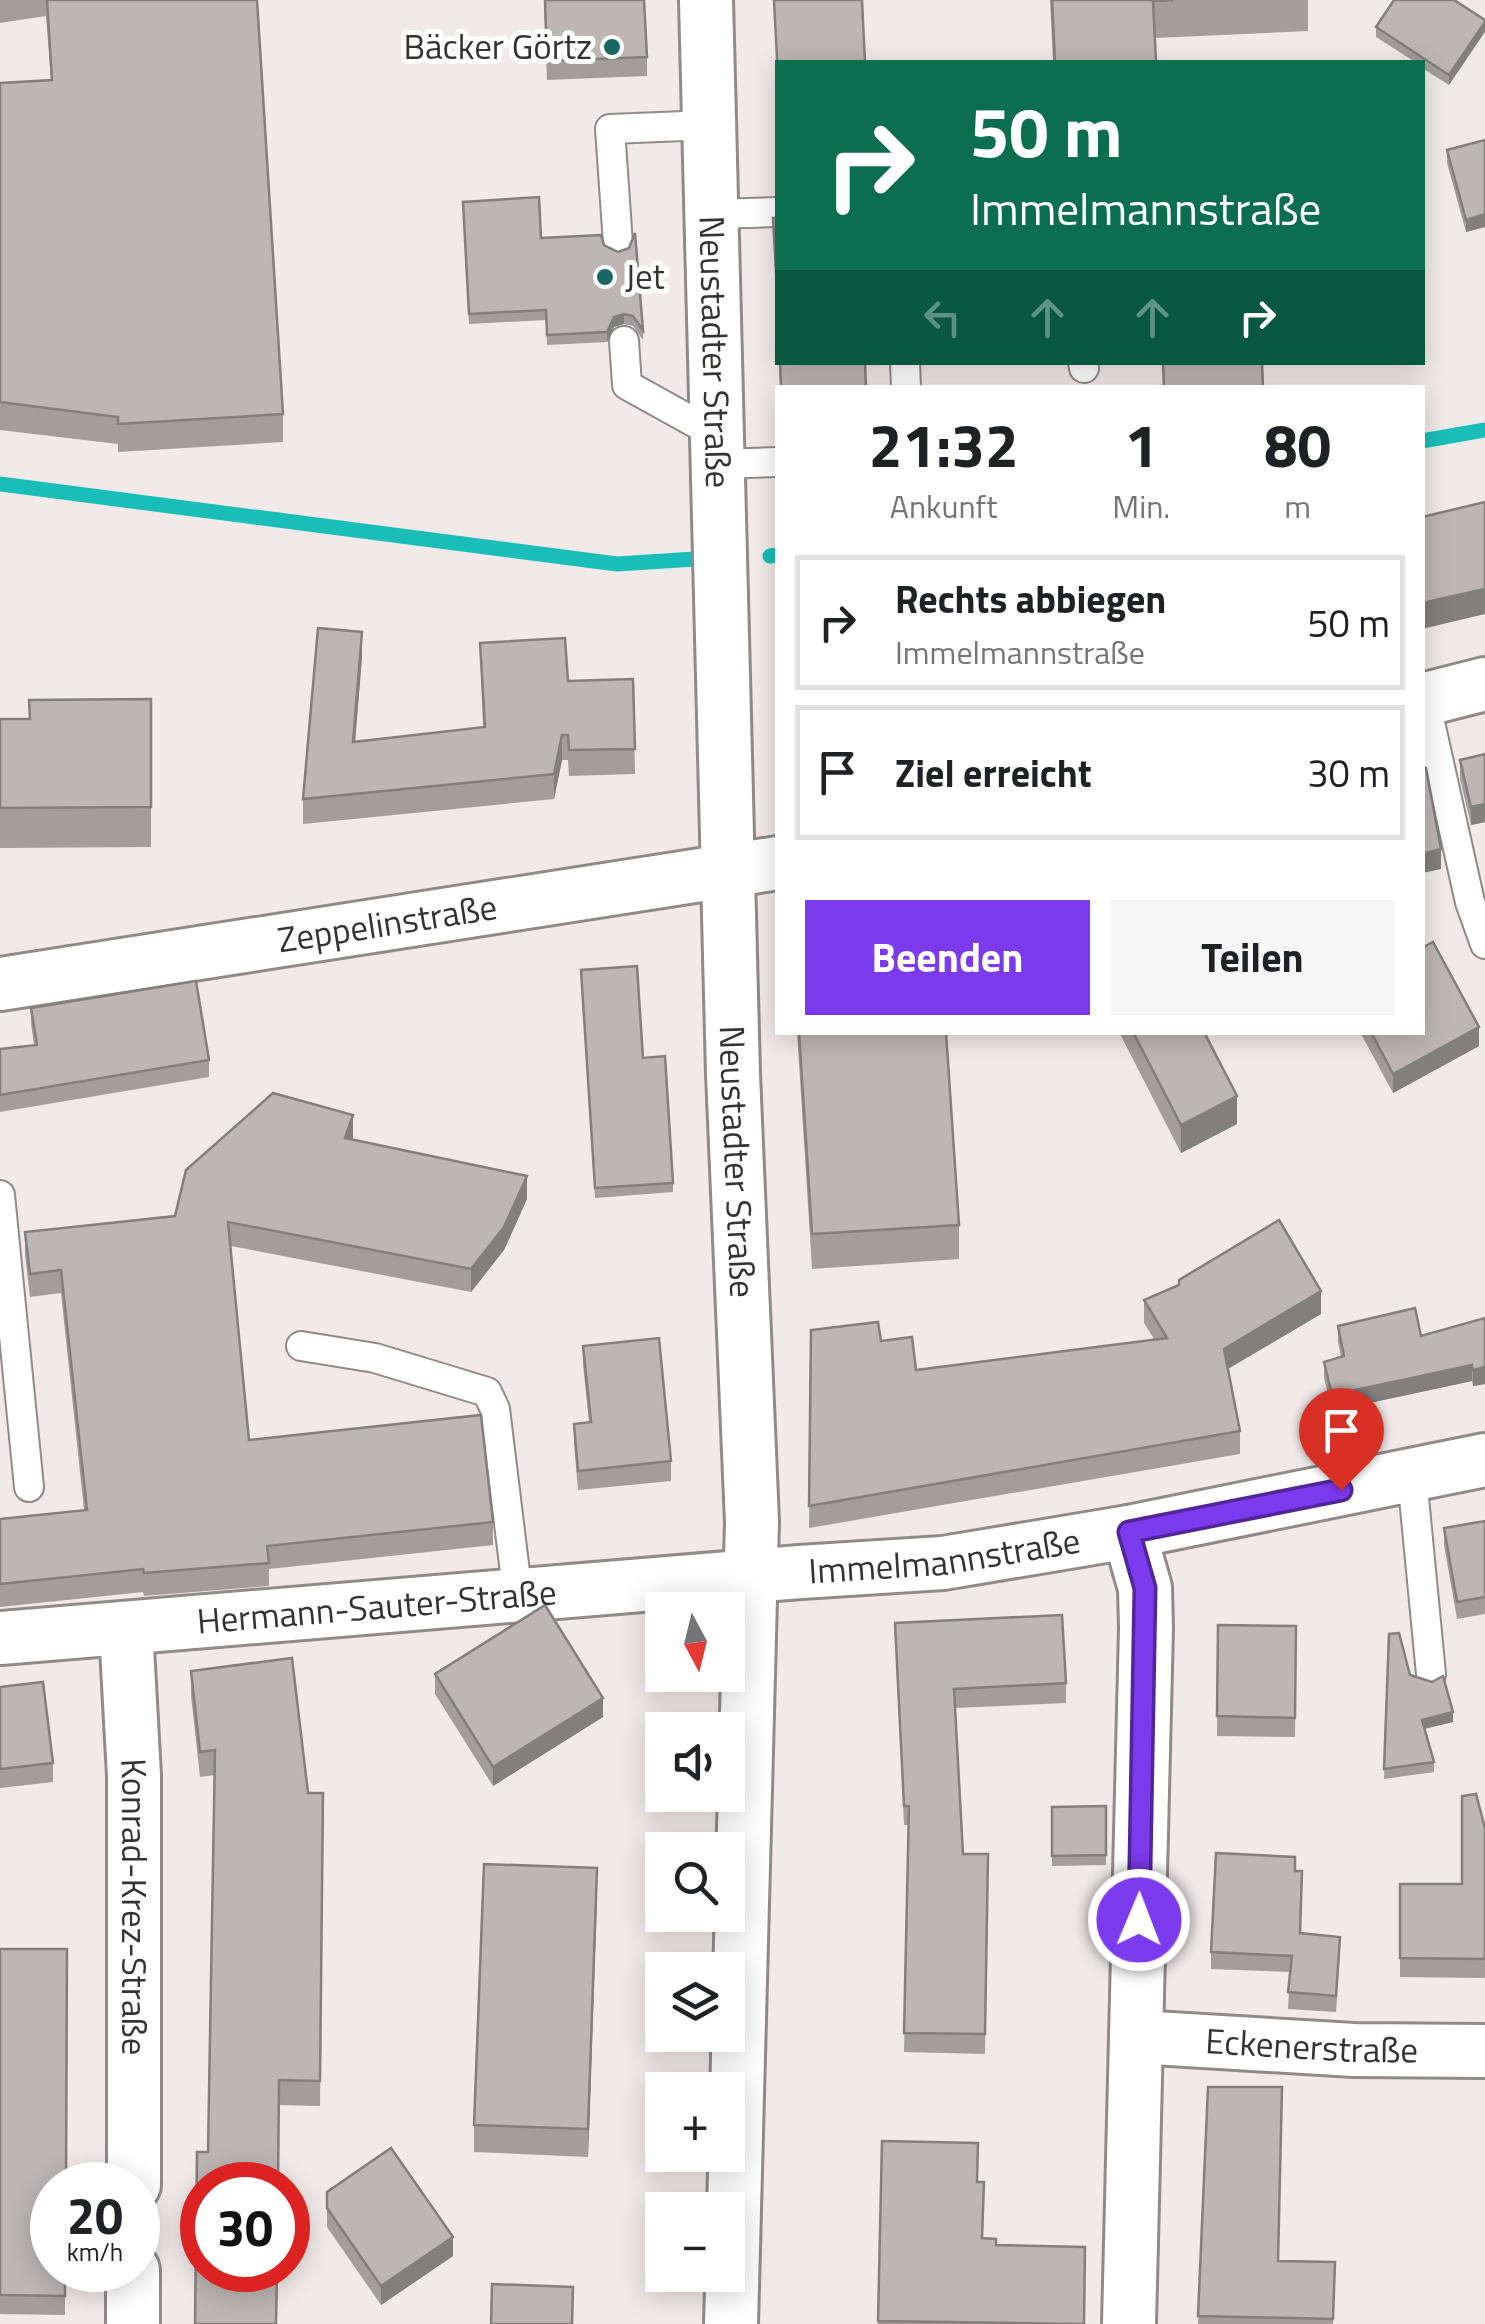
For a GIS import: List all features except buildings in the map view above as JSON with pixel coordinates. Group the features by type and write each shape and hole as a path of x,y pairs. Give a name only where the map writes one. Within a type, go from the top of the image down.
{"street":[{"name":"Neustadter Straße","path":"706,0 722,567 753,868 752,1577 731,2324"},
{"path":"1425,700 1485,684"},
{"name":"Zeppelinstraße","path":"0,984 753,868"},
{"name":"Immelmannstraße","path":"752,1577 888,1570 1129,1532 1485,1460"},
{"path":"1128,2324 1146,1628 1145,1588 1129,1532"},
{"name":"Hermann-Sauter-Straße","path":"0,1638 752,1577"},
{"name":"Konrad-Krez-Straße","path":"126,1629 134,1776 134,2162"},
{"name":"Eckenerstraße","path":"1136,2037 1354,2050 1485,2051"},
{"path":"133,2292 133,2324"}],"lane":[{"path":"618,244 610,129 710,125"},
{"path":"714,214 775,212"},
{"path":"624,341 627,385 720,450 775,461"},
{"path":"1425,704 1470,902 1485,944"},
{"path":"0,1195 29,1487"},
{"path":"301,1346 374,1358 488,1392 494,1409 518,1597"},
{"path":"1412,1477 1431,1674"}],"waterway":[{"path":"1425,440 1485,430"},
{"path":"0,484 617,564 711,558"},
{"path":"770,556 775,555"}],"place":[{"name":"Bäcker Görtz","path":"612,47"},
{"name":"Jet","path":"605,277"}],"route":[{"path":"1139,1920 1145,1588 1129,1532 1341,1490"}]}
